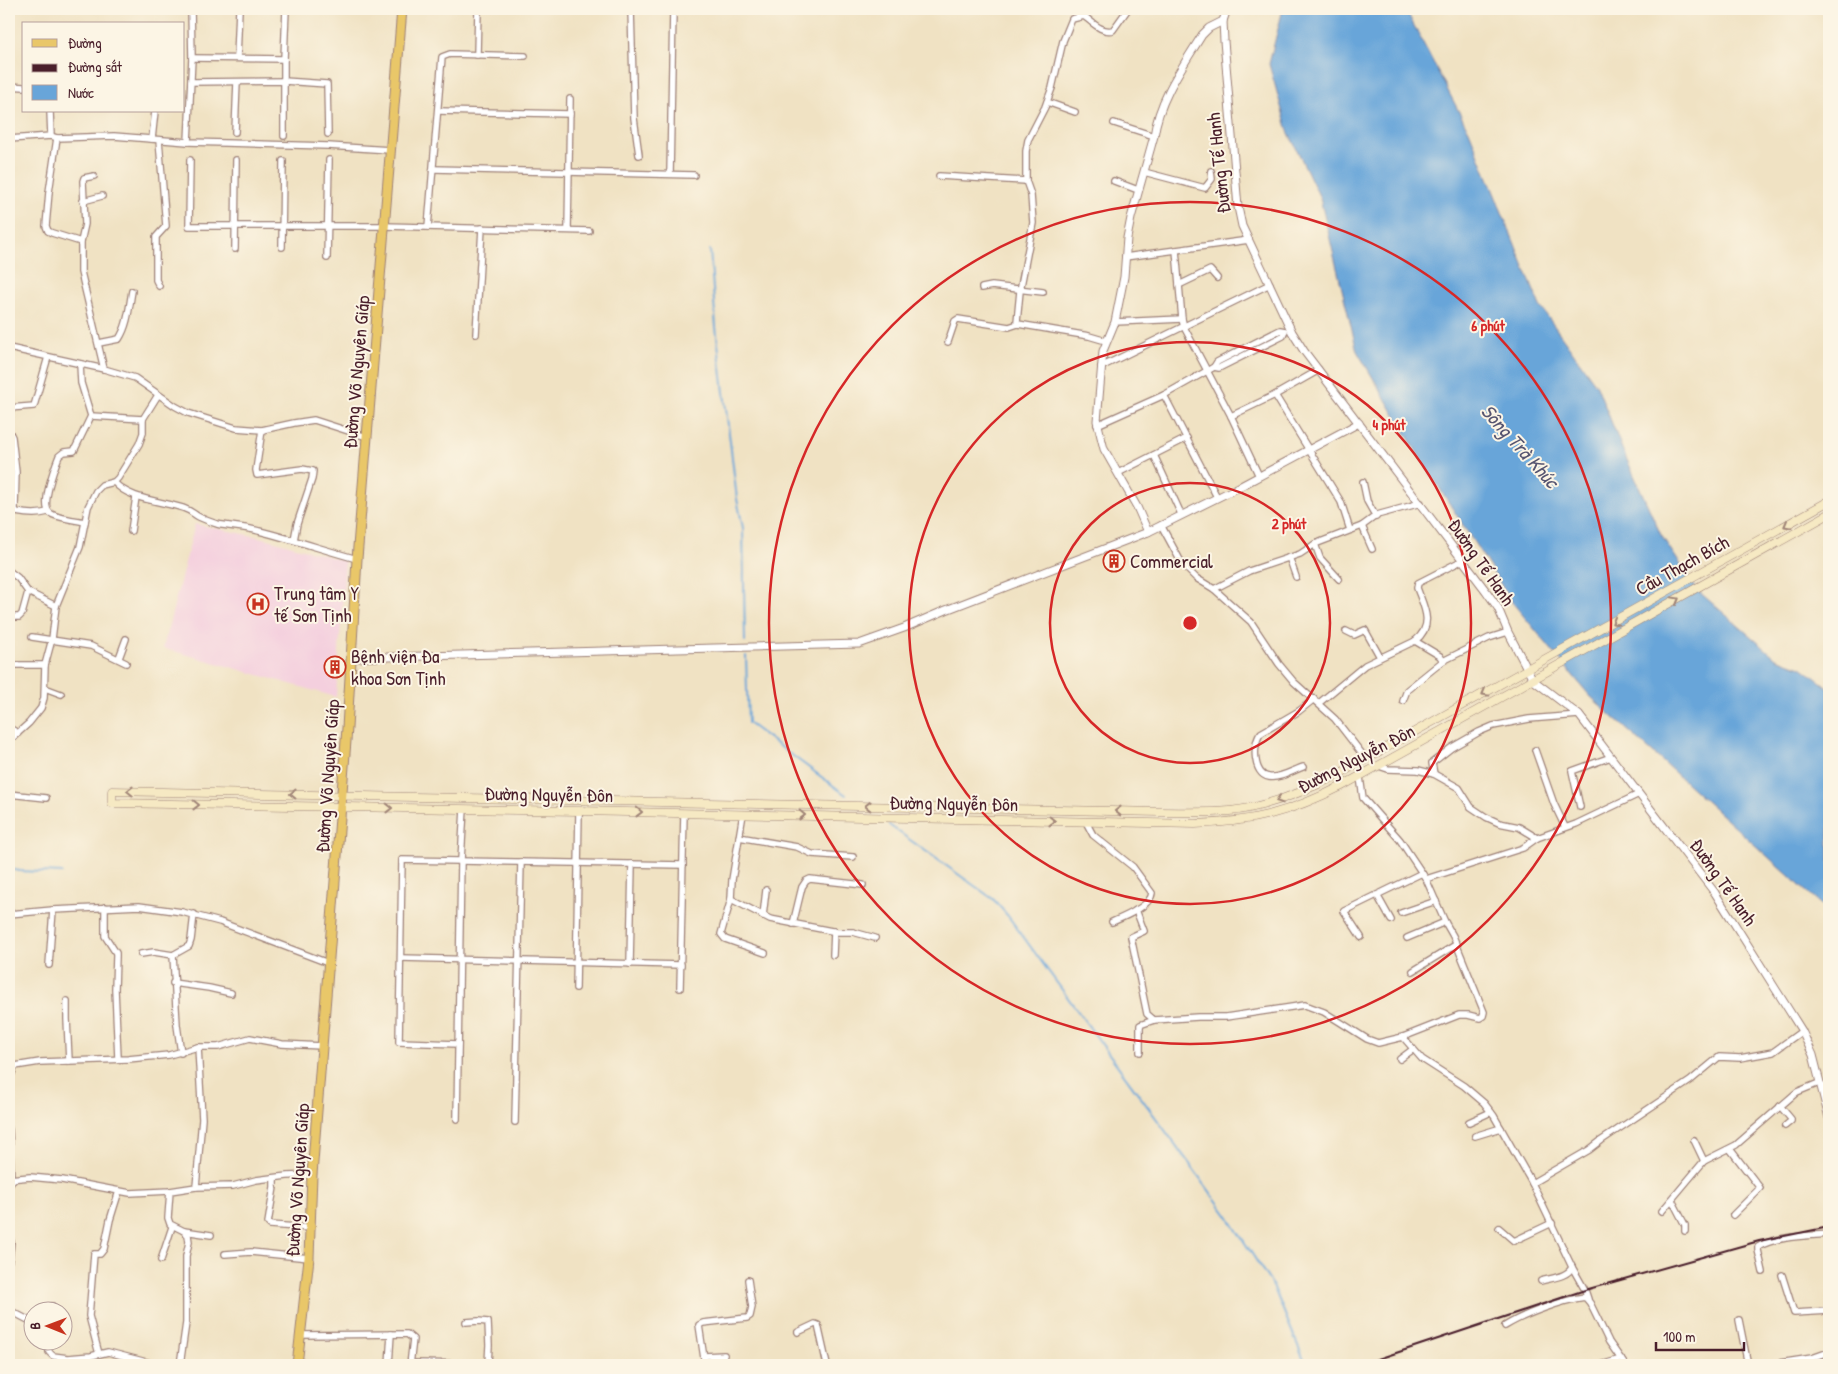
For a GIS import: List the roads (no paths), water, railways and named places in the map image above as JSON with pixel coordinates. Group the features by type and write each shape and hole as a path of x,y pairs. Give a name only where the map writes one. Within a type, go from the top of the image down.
{"main road":[{"name":"Đường Võ Nguyên Giáp","path":"297,1365 309,1258 312,1175 342,795 357,559 402,9"},
{"name":"Cầu Thạch Bích","path":"1528,670 1829,501"},
{"name":"Cầu Thạch Bích","path":"1533,680 1829,514"},
{"name":"Đường Nguyễn Đôn","path":"1528,670 1316,786 1272,802 1232,811 1193,812 112,791 112,803 464,810 580,810 1195,824 1250,820 1275,814 1320,797 1533,680"}],"street":[{"path":"188,142 192,58 191,9"},
{"path":"237,58 238,9"},
{"path":"284,136 286,9"},
{"path":"477,54 478,9"},
{"path":"631,9 634,118 639,155"},
{"path":"670,174 673,9"},
{"path":"1018,324 1016,320 1020,290 1033,223 1031,195 1026,181 1028,140 1047,102 1063,40 1072,19 1084,16 1104,31 1108,31 1113,30 1128,9"},
{"name":"Đường Tế Hanh","path":"1227,9 1223,21 1226,82 1238,207 1242,226 1270,284 1287,330 1498,608 1533,680 1579,715 1714,893 1802,1030 1812,1055 1829,1118"},
{"path":"1148,532 1104,449 1097,425 1101,367 1106,341 1115,322 1124,278 1125,256 1131,218 1156,124 1168,94 1189,56 1209,28 1223,21"},
{"path":"428,227 442,57 450,54 525,56"},
{"path":"192,58 284,59"},
{"path":"190,82 327,84 328,134"},
{"path":"235,132 237,82"},
{"path":"9,86 22,87"},
{"path":"568,230 570,99"},
{"path":"1047,102 1075,112"},
{"path":"438,111 570,114"},
{"path":"50,112 54,137 46,226 48,231 52,233 82,242"},
{"path":"152,139 155,112"},
{"path":"1114,123 1154,136"},
{"path":"9,139 114,136 188,142 328,146 390,150"},
{"path":"159,140 166,226 156,237 156,280 159,286"},
{"path":"190,160 189,226 384,226 589,231"},
{"path":"234,249 236,160"},
{"path":"327,258 329,160"},
{"path":"282,248 283,161"},
{"path":"434,168 694,175"},
{"path":"1144,172 1205,188 1212,179 1211,171"},
{"path":"94,176 84,178 85,224 81,272 104,369"},
{"path":"939,176 1026,181"},
{"path":"1114,181 1138,190"},
{"path":"84,201 102,196"},
{"path":"476,334 482,228"},
{"path":"1125,256 1249,240"},
{"path":"1176,250 1184,328 1231,416 1259,476"},
{"path":"1179,285 1210,270 1217,278"},
{"path":"1101,367 1184,328 1270,284"},
{"path":"982,288 992,286 1043,292"},
{"path":"99,343 119,339 121,336 126,326 132,291"},
{"path":"1115,322 1182,318"},
{"path":"948,342 955,321 958,320 1009,327 1018,324 1089,336 1106,341"},
{"path":"1097,425 1164,395 1214,368 1217,362 1280,330 1287,330"},
{"path":"9,348 104,369 135,378 158,395 182,409 205,419 236,428 262,430 294,422 314,420 367,437"},
{"path":"9,408 34,406 48,357"},
{"path":"48,512 47,495 59,456 64,452 74,452 91,416 81,383 80,364"},
{"path":"1231,416 1275,395 1318,370"},
{"path":"9,741 29,723 40,708 44,698 46,665 52,639 56,606 80,547 88,507 96,491 102,485 114,482 118,478 138,444 143,433 143,419 158,395"},
{"path":"1164,395 1217,497"},
{"path":"1275,395 1341,502 1350,530"},
{"path":"91,416 143,419"},
{"path":"352,658 859,644 1148,532 1359,423"},
{"path":"262,430 256,470 257,475 302,469 313,471 294,540"},
{"path":"9,431 12,437 16,472 16,512 34,514 48,512 84,522"},
{"path":"1118,473 1187,438"},
{"path":"1154,455 1181,514"},
{"path":"114,482 118,488 136,497 185,508 194,512 197,517 220,524 256,530 357,559"},
{"path":"1363,482 1367,501 1376,517"},
{"path":"131,531 136,497"},
{"path":"1214,589 1249,571 1289,558 1316,544 1362,526 1391,510 1420,503"},
{"path":"1161,525 1180,560 1188,570 1196,578 1214,589 1251,622 1279,664 1294,682 1335,719 1366,759"},
{"path":"1362,526 1372,549"},
{"path":"1316,544 1320,558 1339,579"},
{"path":"1289,558 1296,577"},
{"path":"1303,767 1275,777 1267,777 1257,766 1256,745 1259,736 1316,701 1365,665 1421,637 1427,627 1427,619 1417,588 1418,583 1462,560"},
{"path":"9,571 18,578 28,592 56,606"},
{"path":"9,617 19,617 22,614 28,592"},
{"path":"1346,631 1354,634 1365,630 1380,657"},
{"path":"1403,701 1407,690 1443,661 1489,638 1508,632"},
{"path":"32,637 91,646 120,658 126,663"},
{"path":"120,658 126,639"},
{"path":"1416,641 1440,656 1443,661"},
{"path":"9,665 46,665"},
{"path":"45,688 61,694"},
{"path":"1434,774 1432,763 1434,760 1487,728 1528,719 1579,715"},
{"path":"9,728 18,733"},
{"path":"1535,750 1554,804 1565,828"},
{"path":"1373,755 1379,766 1388,769 1418,770 1434,774 1459,788 1471,807 1486,817 1499,823 1519,827 1536,838"},
{"path":"1580,807 1572,771 1611,757"},
{"path":"1140,1052 1140,1025 1154,1020 1226,1017 1305,1005 1324,1012 1375,1042 1403,1037 1459,1015 1480,1018 1483,1016 1484,1012 1457,944 1426,879 1400,840 1363,798 1360,776"},
{"path":"9,794 46,798"},
{"path":"1426,879 1523,848 1536,838 1596,815 1639,794"},
{"path":"457,1119 461,860 464,797"},
{"path":"576,988 580,800"},
{"path":"680,988 684,802"},
{"path":"744,803 732,880 731,899 721,934 722,938 765,953"},
{"path":"929,818 930,807"},
{"path":"1086,822 1093,835 1132,867 1152,890 1150,900 1136,910 1112,922"},
{"path":"739,837 797,847 812,854 853,858"},
{"path":"458,1044 399,1042 402,860 683,865"},
{"path":"515,1122 522,862"},
{"path":"630,964 632,864"},
{"path":"1361,937 1344,911 1422,873"},
{"path":"793,924 802,887 810,879 862,885"},
{"path":"763,916 766,890"},
{"path":"1377,895 1391,920"},
{"path":"731,899 763,916 793,924 834,931 853,932 875,938"},
{"path":"1401,913 1436,901"},
{"path":"9,914 139,906 194,914 328,963"},
{"path":"105,907 105,936 116,952 115,989 118,1058"},
{"path":"49,964 53,910"},
{"path":"1136,910 1144,931 1131,936 1147,1014 1154,1020"},
{"path":"140,954 154,952 173,955 189,946 194,914"},
{"path":"1407,938 1445,922"},
{"path":"833,955 834,931"},
{"path":"1413,971 1457,944"},
{"path":"173,955 173,983 181,1053"},
{"path":"401,958 460,961 681,965"},
{"path":"173,983 231,993"},
{"path":"68,1001 66,1019 69,1060"},
{"path":"1532,1183 1590,1150 1690,1081 1719,1057 1740,1058 1773,1052 1802,1030"},
{"path":"1403,1037 1412,1050 1422,1059 1464,1086 1484,1103 1491,1112 1532,1183 1609,1342 1625,1365"},
{"path":"9,1080 12,1066 69,1060 150,1057 181,1053 198,1047 218,1047 250,1038 282,1044 322,1046"},
{"path":"196,1187 202,1119 198,1047"},
{"path":"1400,1059 1412,1050"},
{"path":"1662,1211 1704,1161 1730,1149 1797,1092 1819,1083"},
{"path":"1780,1106 1791,1119 1785,1126"},
{"path":"1470,1122 1491,1112"},
{"path":"1475,1136 1501,1128"},
{"path":"9,1130 10,1181 30,1177 62,1180 130,1193 170,1191 196,1187 233,1186 256,1180 312,1175"},
{"path":"1694,1140 1704,1161"},
{"path":"1730,1149 1760,1188 1733,1215"},
{"path":"274,1178 275,1183 268,1223 270,1225 310,1228"},
{"path":"99,1354 90,1316 94,1254 100,1254 104,1249 119,1191"},
{"path":"161,1260 172,1227 168,1218 170,1191"},
{"path":"1672,1200 1685,1225 1685,1231"},
{"path":"1499,1228 1512,1240 1516,1241 1552,1223"},
{"path":"172,1227 184,1231 211,1235"},
{"path":"180,1365 186,1323 186,1256 189,1242 188,1235 184,1231"},
{"path":"1763,1272 1758,1248 1764,1244 1778,1240 1829,1234"},
{"path":"9,1236 11,1242 9,1260"},
{"path":"225,1254 251,1252 309,1258"},
{"path":"1542,1281 1569,1272 1572,1267"},
{"path":"1782,1275 1794,1313 1829,1311"},
{"path":"705,1365 699,1325 750,1316 752,1307 748,1280"},
{"path":"1505,1326 1539,1311 1583,1297 1588,1299"},
{"path":"9,1310 22,1317"},
{"path":"1739,1320 1748,1365"},
{"path":"466,1322 488,1322 488,1364"},
{"path":"798,1332 818,1324 827,1365"},
{"path":"389,1365 391,1334"},
{"path":"301,1335 407,1334 413,1339 411,1364 529,1365"},
{"path":"49,1352 53,1356 68,1358 108,1352 158,1365"},
{"path":"1765,1365 1797,1363 1829,1352"},
{"path":"704,1356 724,1355"},
{"path":"1601,1365 1621,1359"}],"water":[{"name":"Sông Trà Khúc","path":"1283,9 1409,9 1409,16 1469,131 1540,306 1597,386 1623,451 1661,535 1698,591 1776,658 1801,667 1829,688 1829,912 1590,696 1512,602 1421,459 1357,351 1320,198 1288,131 1269,64"}],"waterway":[{"path":"710,250 716,327 737,499 743,528 745,641"},
{"path":"746,656 748,723 846,795"},
{"path":"889,825 993,899 1008,916 1227,1215 1274,1288 1306,1365"},
{"path":"9,869 62,873"}],"railway":[{"path":"1360,1365 1585,1290 1759,1241 1829,1227"}],"place":[{"name":"Commercial","path":"1114,561"},
{"name":"Trung tâm Y tế Sơn Tịnh","path":"258,604"},
{"name":"Bệnh viện Đa khoa Sơn Tịnh","path":"335,667"}]}
